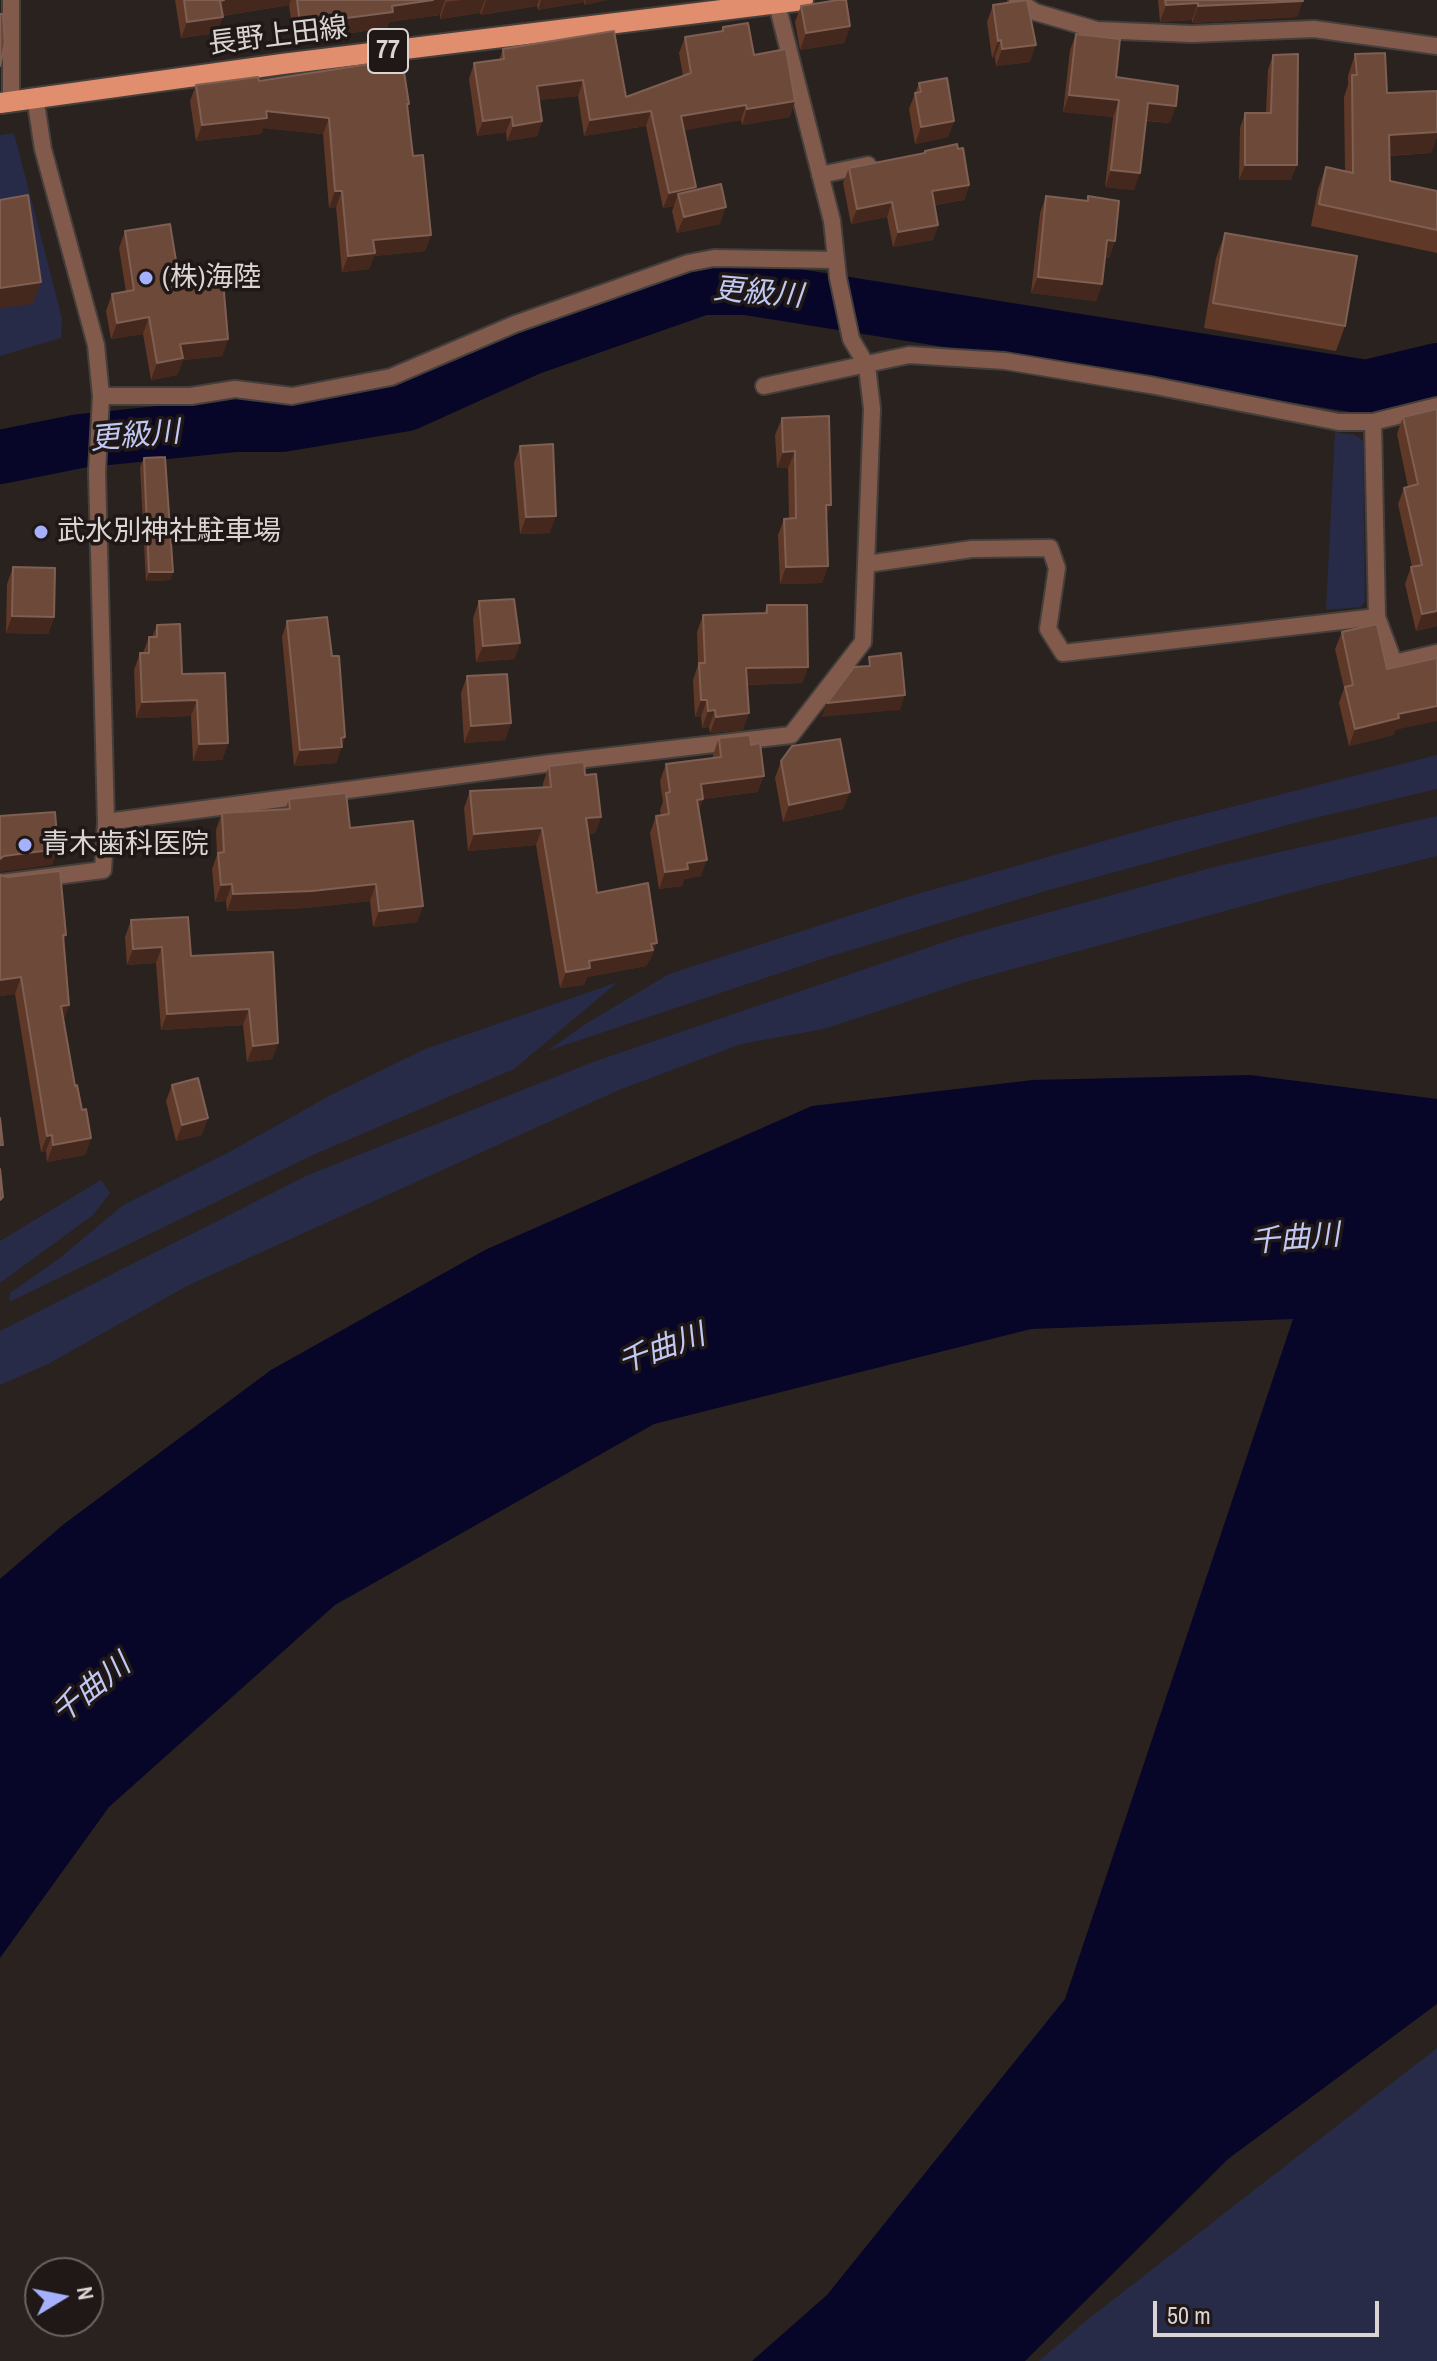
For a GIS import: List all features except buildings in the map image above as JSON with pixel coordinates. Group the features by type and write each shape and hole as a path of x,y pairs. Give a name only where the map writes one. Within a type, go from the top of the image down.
{"main road":[{"name":"長野上田線","path":"5,102 803,0"}],"street":[{"path":"5,102 11,0"},
{"path":"1017,0 1035,12 1097,30 1192,34 1314,29 1437,46"},
{"path":"106,822 551,763 791,735 863,642 872,409 867,366 851,335 835,260 832,221 777,4"},
{"path":"0,883 103,870 106,822 99,465 101,401 96,345 43,149 35,97"},
{"path":"820,175 879,163"},
{"path":"101,401 191,396 235,389 292,396 391,377 515,324 688,263 714,258 835,260"},
{"path":"764,386 909,355 1005,361 1150,385 1339,422 1373,422 1437,406"},
{"path":"1373,422 1377,617 1394,663 1437,653"},
{"path":"867,564 972,549 1050,548 1057,568 1048,629 1063,653 1377,617"}],"shaded area":[{"path":"14,133 62,318 61,338 0,356 0,135"},
{"path":"1335,432 1355,435 1363,441 1365,601 1361,607 1326,610"},
{"path":"1437,755 1437,789 1302,821 1049,890 828,957 547,1051 669,974 907,897 1160,825"},
{"path":"1437,816 1437,856 969,981 824,1029 741,1044 619,1090 187,1286 48,1364 0,1385 0,1331 308,1175 593,1062 956,938 1210,868"},
{"path":"618,982 514,1069 313,1155 9,1302 10,1293 60,1258 123,1205 233,1150 329,1096 425,1049"},
{"path":"101,1180 110,1193 93,1215 0,1283 0,1241"},
{"path":"1437,2048 1437,2361 1039,2361 1087,2320"}],"water":[{"name":"千曲川","path":"1250,1075 1437,1099 1437,2004 1228,2159 1025,2361 752,2361 827,2295 1065,1999 1293,1319 1031,1329 654,1424 335,1605 109,1807 0,1958 0,1579 64,1524 271,1370 485,1250 812,1106 1033,1080"}],"waterway":[{"name":"更級川","path":"0,457 80,441 236,425 281,425 407,404 531,348 702,288 747,288 1366,387 1437,370"}],"place":[{"name":"(株)海陸","path":"146,278"},
{"name":"武水別神社駐車場","path":"41,532"},
{"name":"青木歯科医院","path":"25,845"}]}
